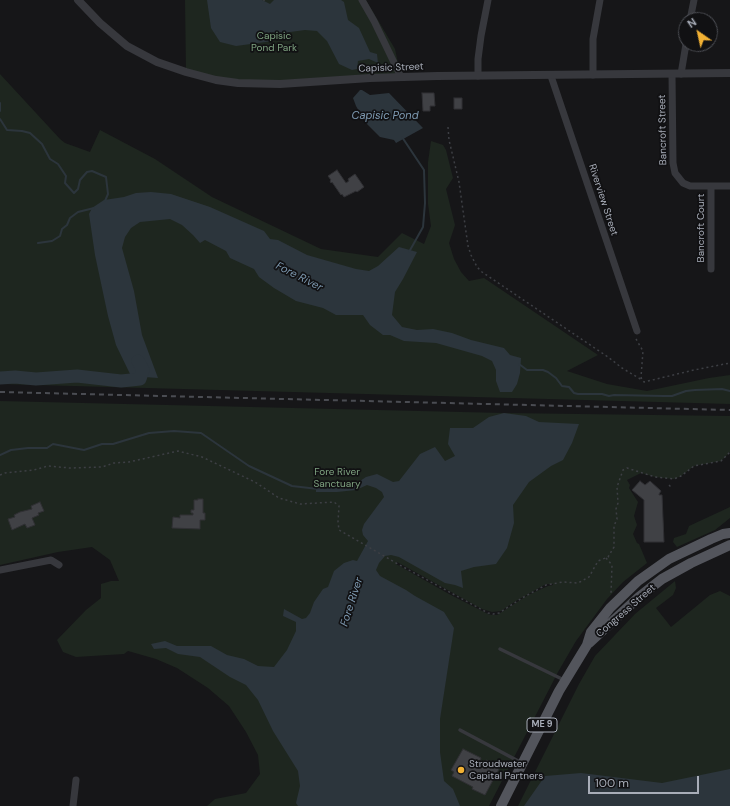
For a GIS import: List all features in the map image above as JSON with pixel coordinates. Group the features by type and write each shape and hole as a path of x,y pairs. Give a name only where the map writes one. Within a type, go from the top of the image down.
{"main road":[{"name":"ME 9","path":"608,625 632,597 659,575 672,566 723,543 728,533"},
{"name":"Congress Street","path":"501,806 565,681 586,645 591,632 600,620 638,581 669,558 692,546 728,533"},
{"name":"Congress Street","path":"586,645 638,597 662,579 690,563 730,545"}],"street":[{"name":"Capisic Street","path":"78,0 100,23 127,46 156,62 216,80 246,84 280,84 401,77 730,73"},
{"path":"362,0 374,21 401,77"},
{"path":"478,76 478,59 481,36 488,0"},
{"path":"593,75 593,39 600,0"},
{"path":"692,12 694,0"},
{"path":"681,74 685,52"},
{"name":"Bancroft Street","path":"672,74 674,169 677,177 686,185 690,186 730,186"},
{"name":"Riverview Street","path":"551,76 636,331"},
{"name":"Bancroft Court","path":"711,186 711,269"},
{"path":"0,570 51,560 59,566"},
{"path":"72,806 76,780"}],"lane":[{"path":"500,650 565,681"},
{"path":"460,730 522,764"}],"path":[{"path":"448,127 449,140 459,182 470,255 477,267 482,272 644,382 730,363"},
{"path":"636,331 631,334 638,340 642,351 640,369 642,380"},
{"path":"0,475 5,473 34,470 48,466 70,468 102,467 114,463 129,462 178,451 202,457 255,482 279,498 300,504 334,502 339,506 339,530 356,538 396,563 488,613 499,613 546,585 563,582 578,583 589,577 598,561 606,558 614,547 614,526 617,519 616,509 618,503 617,487 623,470 627,468 655,477 674,479 681,476 694,466 721,461 730,452"},
{"path":"606,558 612,565 610,598"}],"green space":[{"name":"Capisic Pond Park","path":"185,0 366,0 395,49 401,77 253,84 186,72"},
{"path":"0,74 65,143 90,152 100,130 155,159 212,197 321,249 378,257 402,233 424,244 431,226 428,204 428,162 431,141 443,145 446,150 453,178 446,189 455,225 449,243 454,259 461,272 469,281 484,278 598,355 567,371 607,384 647,391 730,375 730,404 0,384"},
{"name":"Fore River Sanctuary","path":"0,401 504,413 730,416 730,452 721,461 694,466 681,476 674,479 655,477 641,473 627,480 630,485 629,488 638,502 634,516 637,525 633,534 647,563 623,582 607,599 576,641 558,672 489,806 207,806 215,799 246,793 260,774 258,755 246,732 229,706 208,688 177,668 156,659 128,651 124,654 76,657 63,652 57,640 86,610 101,598 101,584 111,581 119,581 110,560 92,547 58,552 0,565","holes":["397,562 482,609 492,612 501,611 546,584 553,584 528,595 497,615 492,615 449,594 396,564"]},
{"path":"730,507 730,518 715,530 677,547 673,542 674,538 686,534 689,526"},
{"path":"675,581 676,588 673,595 656,608 671,627 710,595 720,591 730,596 730,806 518,806 579,684 595,656 635,614"}],"water":[{"path":"207,0 262,0 270,4 274,0 341,0 344,2 348,20 359,28 370,52 377,54 378,63 369,59 358,61 357,69 352,70 339,64 327,41 317,31 305,30 290,32 273,41 236,46 220,42 211,28"},
{"name":"Capisic Pond","path":"360,90 370,95 389,93 423,128 396,143 394,140 380,137 365,122 356,106 353,98"},
{"name":"Fore River","path":"151,192 171,194 210,207 264,231 270,239 278,240 307,255 356,269 369,271 378,266 399,247 417,252 395,292 392,315 402,327 417,330 433,329 504,348 510,355 521,358 520,373 517,384 512,392 500,392 496,381 496,370 492,361 482,356 436,343 404,341 390,335 383,335 370,325 363,315 336,315 323,308 296,301 259,277 254,269 230,258 226,251 205,240 200,243 182,225 170,219 140,222 131,228 125,237 122,248 134,291 142,335 158,378 131,376 116,345 108,316 95,255 89,214 92,208 104,200 124,197 136,193"},
{"name":"Fore River","path":"504,413 526,416 539,422 579,424 572,443 563,460 551,466 529,482 513,505 514,523 507,548 496,564 474,567 461,571 463,588 445,583 399,557 391,555 385,556 379,563 376,570 380,576 444,612 454,628 440,719 440,752 444,781 453,789 460,806 298,806 296,803 300,786 298,771 273,731 258,700 246,685 230,677 200,657 178,654 166,648 154,649 151,644 165,641 177,646 211,646 227,655 244,659 258,666 274,667 287,650 296,631 296,622 283,616 284,609 302,619 306,618 323,589 328,587 334,571 344,563 353,560 357,561 368,541 363,535 362,530 364,524 384,497 382,492 367,485 356,490 337,492 316,492 316,486 357,483 366,477 377,474 393,482 399,481 420,454 435,447 445,461 455,456 448,444 450,428 473,428 489,417"},
{"path":"730,769 730,806 524,806 545,776 581,773 662,783"}],"building":[{"path":"422,93 434,93 435,106 430,106 430,111 423,111"},
{"path":"454,98 462,98 462,109 454,109"},
{"path":"337,170 346,183 349,181 348,179 355,174 364,187 357,192 356,191 344,197 332,182 331,183 328,176"},
{"path":"640,481 645,485 650,481 661,491 659,495 662,495 664,542 644,542 644,500 632,490"},
{"path":"203,499 203,513 205,513 205,520 200,520 200,529 172,528 173,517 180,518 180,515 193,515 191,510 194,510 194,500"},
{"path":"40,502 44,511 38,513 39,515 32,518 35,525 27,528 25,524 12,530 8,519 15,517 14,515 20,512 32,509 31,506"},
{"path":"463,749 481,758 480,760 485,763 486,760 500,767 485,795 472,789 473,787 452,776 454,772 451,770"}],"waterway":[{"path":"0,103 0,111"},
{"path":"0,119 7,130 30,133 42,144 50,159 58,164 66,176 65,183 74,193 78,189 80,180 87,172 92,171 106,177 108,194 105,201"},
{"path":"402,137 424,170 425,203 423,227 409,252"},
{"path":"38,243 52,241 60,236 62,229 67,225 70,218 78,212 94,208"},
{"path":"0,378 15,377 36,379 77,376 121,381 140,379 143,370 138,361"},
{"path":"519,364 527,370 543,370 548,372 556,378 562,386 569,387 574,393 578,394 602,394 609,396 672,396 686,391 695,390 722,389 730,391"},
{"path":"0,455 11,450 47,448 53,444 84,450 102,444 113,444 149,433 174,431 201,433 249,466 292,486 318,489"}],"railway":[{"path":"0,392 730,410"}],"place":[{"name":"Stroudwater Capital Partners","path":"461,770"}]}
